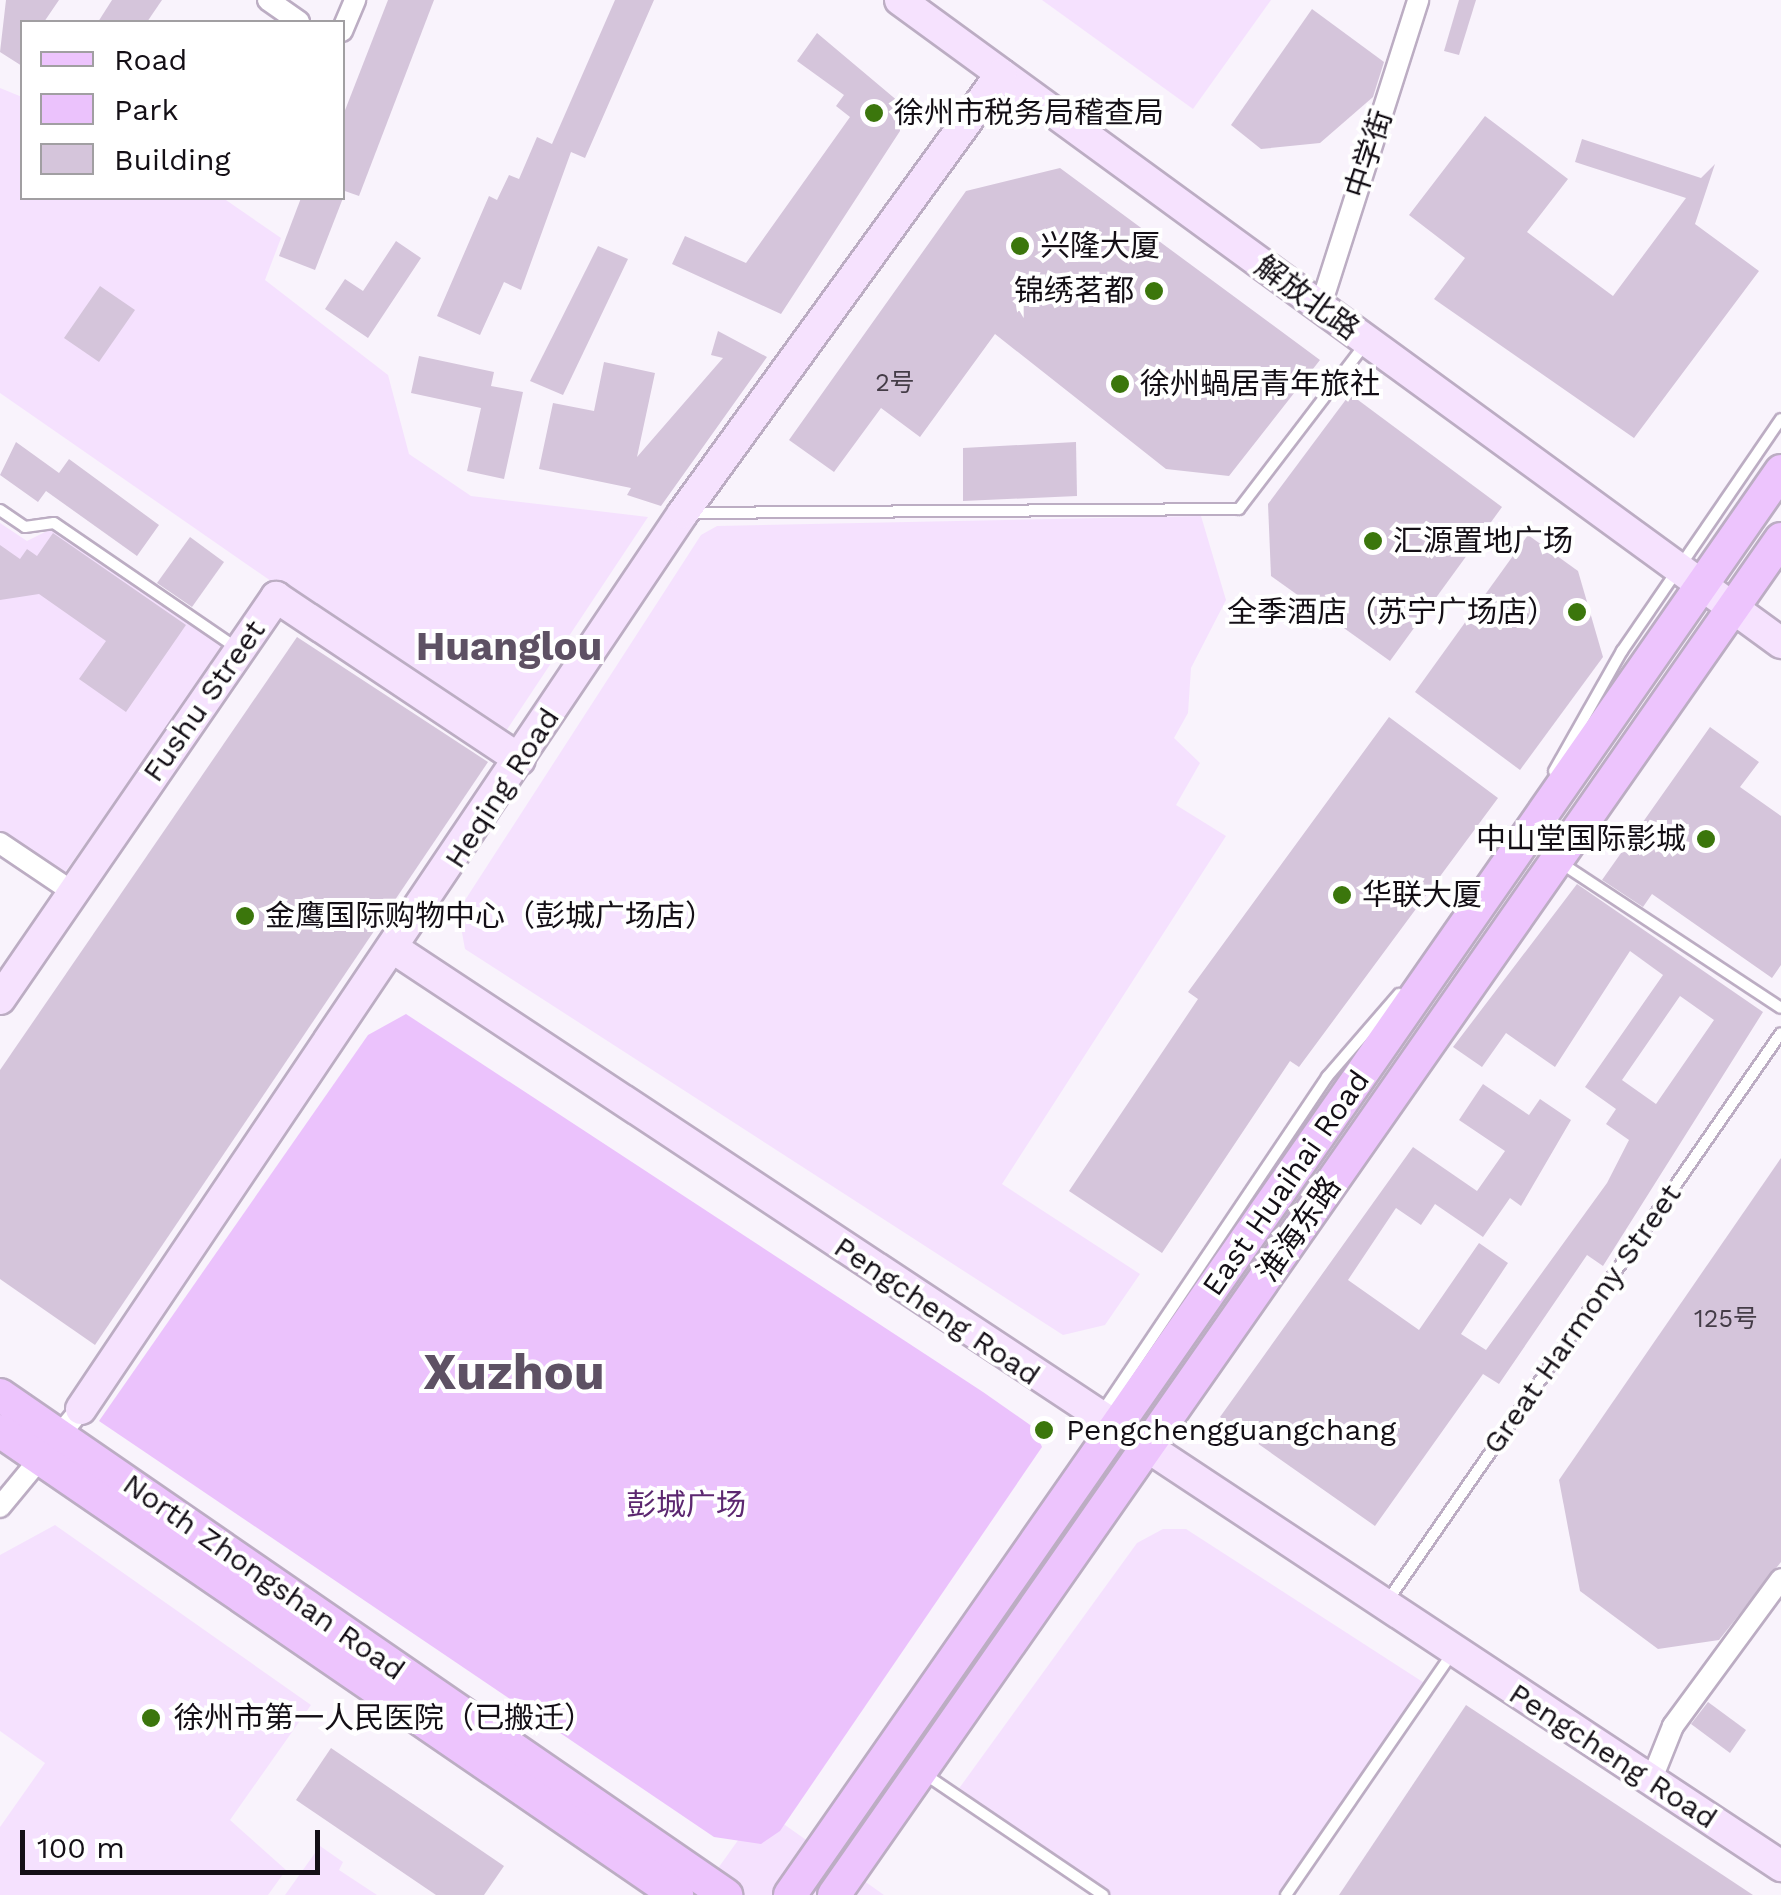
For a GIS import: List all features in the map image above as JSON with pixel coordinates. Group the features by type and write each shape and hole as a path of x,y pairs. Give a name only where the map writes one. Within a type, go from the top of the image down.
{"main road":[{"name":"East Huaihai Road","path":"1558,858 1707,590 1781,470"},
{"name":"East Huaihai Road","path":"790,1895 1095,1416 1707,590 1781,540"},
{"name":"淮海东路","path":"834,1895 1558,858"},
{"name":"North Zhongshan Road","path":"0,1396 47,1445 677,1895"},
{"name":"North Zhongshan Road","path":"0,1431 47,1445 726,1895"}],"street":[{"path":"268,0 296,20"},
{"path":"345,24 355,0"},
{"name":"解放北路","path":"900,0 1781,642"},
{"name":"中学街","path":"1320,308 1418,0"},
{"name":"Heqing Road","path":"81,1409 396,950 683,514 1001,74"},
{"name":"Fushu Street","path":"0,1000 276,597 520,760"},
{"path":"0,843 72,892"},
{"name":"Pengcheng Road","path":"396,950 1095,1416 1781,1866"},
{"path":"0,1506 47,1445 81,1409"},
{"path":"1651,1781 1673,1726 1781,1580"}],"lane":[{"path":"683,514 1239,509 1367,342"},
{"path":"1707,590 1781,420"},
{"path":"0,510 25,527 54,523 236,648"},
{"path":"1558,858 1781,1008"},
{"name":"Great Harmony Street","path":"1384,1606 1781,1032"},
{"path":"1286,1895 1453,1651"},
{"path":"920,1771 1103,1895"}],"shaded area":[{"path":"1042,0 1271,0 1193,109"},
{"path":"0,88 20,96 20,200 226,200 281,238 265,280 388,375 409,454 471,496 648,517 500,740 0,393"},
{"path":"1201,516 1226,600 1191,668 1188,713 1174,738 1200,763 1176,805 1226,836 1002,1184 1140,1274 1105,1325 1063,1335 465,949 458,911 701,535 717,526"},
{"path":"0,523 27,541 53,528 225,646 63,875 0,831"},
{"name":"徐州市第一人民医院（已搬迁）","path":"55,1525 311,1705 230,1820 286,1870 268,1895 0,1895 0,1827 45,1763 0,1731 0,1555"},
{"path":"1163,1529 1186,1529 1429,1686 1286,1895 1103,1895 955,1794 1137,1543"},
{"path":"761,1808 884,1895 699,1895"},
{"path":"320,1846 343,1862 339,1870 377,1895 285,1895"}],"green space":[{"name":"彭城广场","path":"406,1014 983,1392 1033,1427 1042,1447 780,1831 761,1844 714,1837 99,1421 368,1035"}],"building":[{"path":"6,0 59,0 45,20 20,20 20,65 0,52"},
{"path":"112,0 162,0 148,20 99,20"},
{"path":"388,0 434,0 359,196 345,191 345,110"},
{"path":"615,0 654,0 585,158 571,152 521,290 504,282 480,335 437,316 489,196 497,200 509,175 519,179 537,137 552,144"},
{"path":"1459,0 1476,0 1459,55 1444,51"},
{"path":"1312,9 1384,62 1373,97 1320,143 1261,149 1231,125"},
{"path":"817,33 899,102 900,131 781,314 672,264 685,236 746,263 850,117 836,106 844,95 797,61"},
{"path":"1485,116 1568,179 1527,232 1613,296 1686,198 1575,162 1582,139 1701,178 1715,164 1695,224 1759,271 1634,438 1434,299 1465,258 1409,215"},
{"path":"1060,168 1320,360 1229,476 1166,469 995,334 920,437 881,408 834,472 789,440 966,191"},
{"path":"300,200 342,200 315,270 279,256"},
{"path":"396,241 421,258 368,338 325,309 345,279 363,291"},
{"path":"598,246 628,259 563,395 530,381"},
{"path":"100,286 135,310 99,362 64,338"},
{"path":"718,331 767,357 661,506 627,495 631,488 539,469 553,403 594,411 604,362 655,373 637,457 723,358 711,355"},
{"path":"419,356 494,372 491,386 523,392 504,479 467,471 481,408 411,393"},
{"name":"汇源置地广场","path":"1350,394 1502,507 1390,661 1271,576 1268,504"},
{"path":"16,442 59,473 69,459 159,525 137,556 46,491 38,502 0,475"},
{"path":"1076,442 1077,496 963,501 963,448"},
{"path":"53,533 186,625 126,712 79,679 106,641 39,594 0,600 0,545 20,559 27,549 37,556"},
{"path":"1528,535 1578,571 1603,657 1520,770 1415,692"},
{"path":"190,537 224,562 192,607 157,583"},
{"name":"金鹰国际购物中心（彭城广场店）","path":"297,637 488,762 95,1345 0,1279 0,1070"},
{"name":"华联大厦","path":"1389,717 1498,798 1299,1067 1290,1061 1162,1253 1069,1191 1198,999 1188,992"},
{"name":"中山堂国际影城","path":"1710,727 1759,762 1740,787 1781,816 1781,965 1772,978 1652,894 1643,907 1602,880"},
{"path":"1577,884 1763,1012 1603,1266 1587,1255 1499,1384 1483,1374 1375,1526 1220,1417 1413,1147 1477,1191 1505,1151 1459,1120 1483,1084 1529,1115 1540,1099 1571,1120 1521,1206 1510,1198 1483,1237 1435,1204 1421,1225 1396,1208 1348,1280 1419,1330 1479,1243 1508,1263 1461,1334 1486,1350 1607,1183 1629,1140 1606,1124 1616,1109 1585,1087 1663,975 1630,951 1555,1067 1506,1033 1482,1067 1453,1047","holes":["1680,996 1714,1020 1656,1104 1622,1080"]},
{"path":"1781,1158 1781,1562 1719,1640 1658,1649 1580,1591 1559,1480"},
{"path":"1708,1702 1746,1730 1730,1753 1691,1724"},
{"path":"1466,1705 1753,1895 1339,1895"},
{"path":"331,1748 504,1866 484,1895 436,1895 296,1800"}],"place":[{"name":"徐州市税务局稽查局","path":"874,113"},
{"name":"兴隆大厦","path":"1020,246"},
{"name":"锦绣茗都","path":"1154,291"},
{"name":"徐州蝸居青年旅社","path":"1120,384"},
{"name":"汇源置地广场","path":"1373,541"},
{"name":"全季酒店（苏宁广场店）","path":"1577,612"},
{"name":"中山堂国际影城","path":"1706,839"},
{"name":"华联大厦","path":"1342,895"},
{"name":"金鹰国际购物中心（彭城广场店）","path":"245,916"},
{"name":"Pengchengguangchang","path":"1044,1430"},
{"name":"徐州市第一人民医院（已搬迁）","path":"151,1718"}],"district":[{"name":"Huanglou","path":"509,647"},
{"name":"Xuzhou","path":"514,1372"}]}
